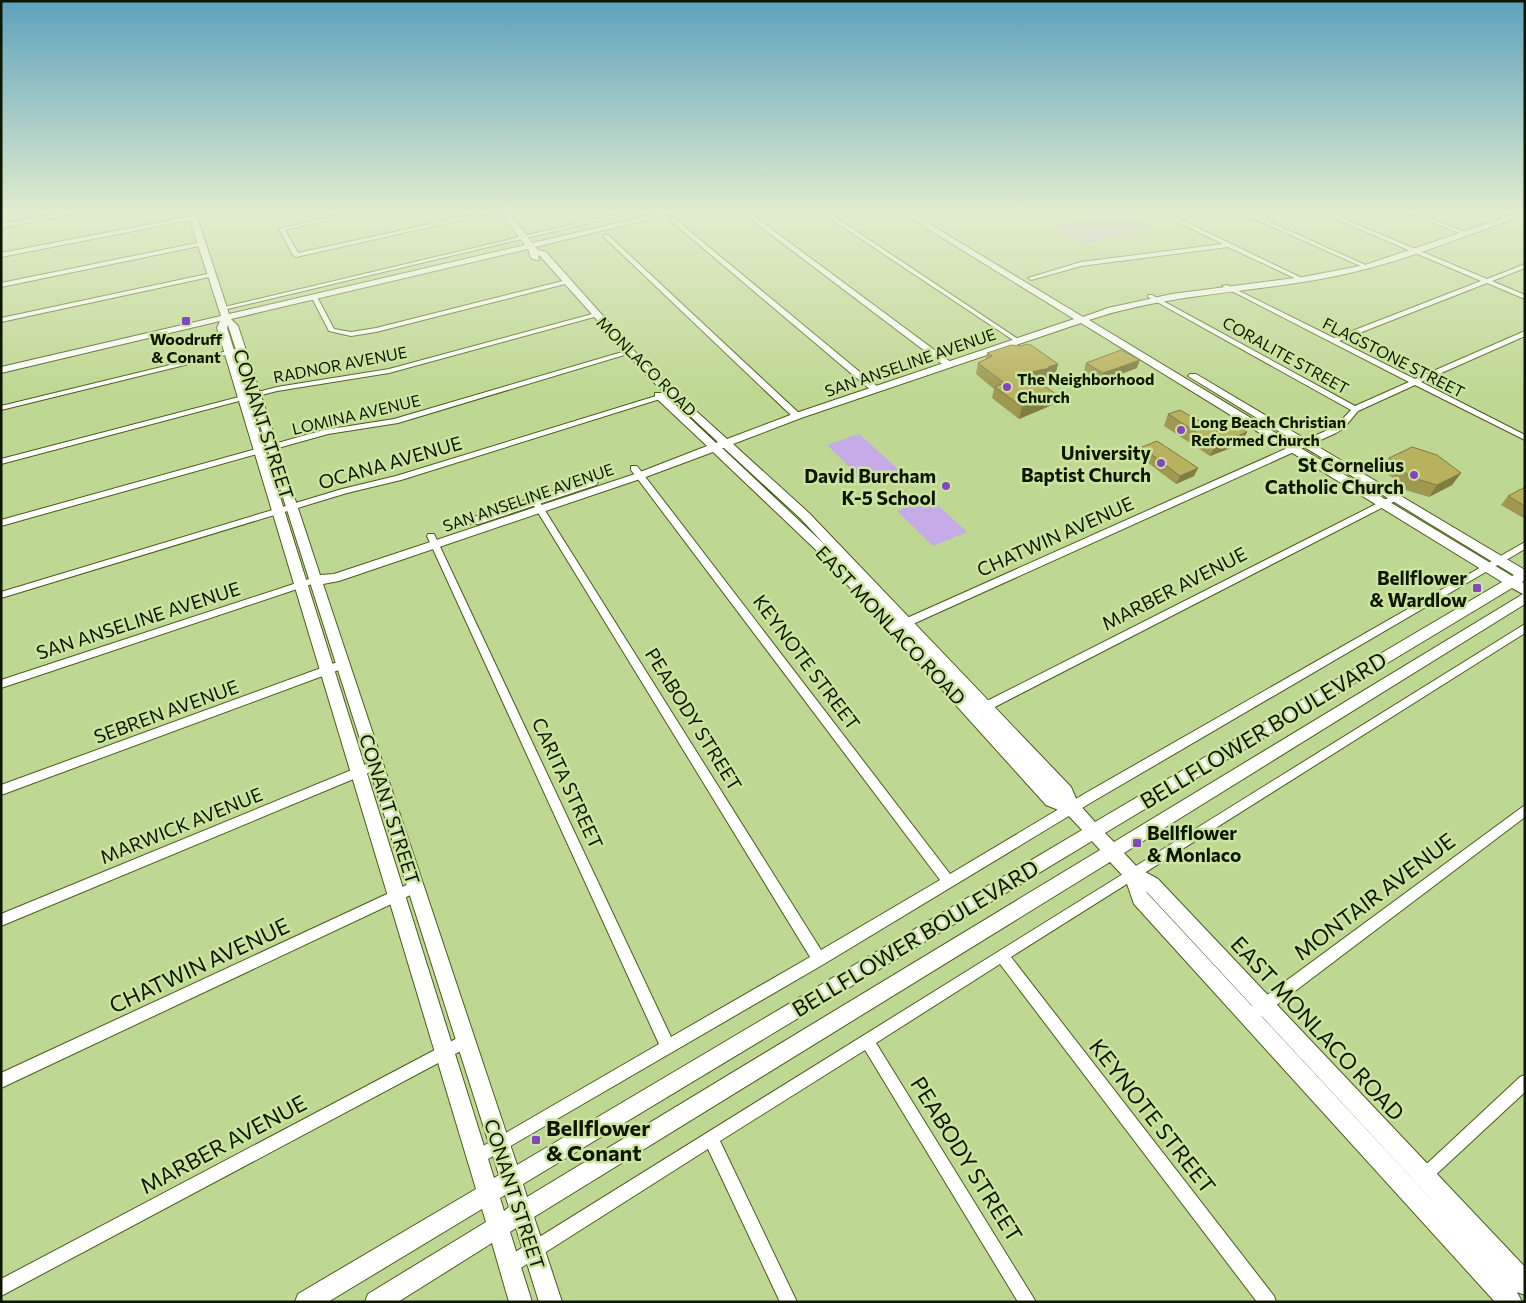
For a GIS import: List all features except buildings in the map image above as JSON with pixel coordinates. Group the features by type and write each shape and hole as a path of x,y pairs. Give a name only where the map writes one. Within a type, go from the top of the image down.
{"street":[{"path":"1,285 66,272"},
{"path":"1,370 386,272"},
{"path":"224,313 426,272"},
{"name":"MONLACO ROAD","path":"551,272 563,283 662,397 716,442"},
{"path":"644,272 794,413"},
{"path":"735,272 872,387"},
{"path":"825,272 946,362"},
{"path":"914,272 1015,339"},
{"path":"1008,272 1084,316 1156,354 1306,443 1394,498 1492,564"},
{"path":"1020,272 1145,358 1384,504 1522,580"},
{"path":"1030,278 1053,272"},
{"path":"1284,272 1299,279"},
{"name":"SAN ANSELINE AVENUE","path":"1,684 308,582 335,578 433,540 636,472 794,413 1084,316 1127,306 1154,297 1299,279 1331,272"},
{"path":"1470,272 1525,297"},
{"path":"1333,341 1510,272"},
{"path":"1,320 212,274"},
{"name":"CONANT STREET","path":"212,274 224,313 222,328 235,351 308,582 327,670 521,1302"},
{"path":"1489,280 1525,292"},
{"path":"314,296 331,330 350,334 563,283"},
{"name":"FLAGSTONE STREET","path":"1228,288 1525,438"},
{"name":"CORALITE STREET","path":"1154,297 1355,409"},
{"name":"RADNOR AVENUE","path":"1,462 304,384 389,371 592,316"},
{"name":"CHATWIN AVENUE","path":"901,625 1306,443 1340,427 1355,409 1525,333"},
{"path":"1,408 235,351"},
{"name":"MONLACO ROAD","path":"624,354 672,394 716,442"},
{"name":"LOMINA AVENUE","path":"1,523 327,432 395,421 624,354"},
{"path":"1145,358 1156,354"},
{"name":"OCANA AVENUE","path":"1,595 285,509 398,478 672,394"},
{"path":"1215,400 1226,396"},
{"path":"1514,433 1525,427"},
{"name":"EAST MONLACO ROAD","path":"716,442 805,516 979,710 1052,800 1072,808 1132,874"},
{"name":"KEYNOTE STREET","path":"636,472 948,881"},
{"name":"MARBER AVENUE","path":"979,710 1394,498"},
{"name":"PEABODY STREET","path":"537,505 819,959"},
{"name":"CARITA STREET","path":"433,540 668,1046"},
{"name":"BELLFLOWER BOULEVARD","path":"476,1158 1525,545"},
{"name":"BELLFLOWER BOULEVARD","path":"306,1302 510,1178 1094,831 1522,580"},
{"name":"CONANT STREET","path":"308,582 343,664 551,1302"},
{"name":"BELLFLOWER BOULEVARD","path":"376,1302 1525,598"},
{"path":"510,1265 1525,628"},
{"name":"SEBREN AVENUE","path":"1,790 343,664"},
{"name":"MARWICK AVENUE","path":"1,920 376,765"},
{"name":"MONTAIR AVENUE","path":"1257,1011 1525,810"},
{"path":"1132,874 1140,898 1257,1011 1409,1190 1510,1302"},
{"name":"CHATWIN AVENUE","path":"1,1081 415,887"},
{"name":"KEYNOTE STREET","path":"1003,956 1268,1302"},
{"name":"EAST MONLACO ROAD","path":"1257,1011 1424,1177 1525,1284"},
{"name":"MARBER AVENUE","path":"1,1288 466,1041"},
{"name":"PEABODY STREET","path":"867,1041 1028,1302"},
{"path":"1409,1190 1525,1082"},
{"path":"711,1138 789,1302"}],"shaded area":[{"path":"859,434 899,470 865,482 827,445"},
{"path":"930,498 967,532 933,546 897,511"}],"place":[{"name":"Woodruff & Conant","path":"186,321"},
{"name":"The Neighborhood Church","path":"1007,387"},
{"name":"Long Beach Christian Reformed Church","path":"1181,430"},
{"name":"University Baptist Church","path":"1161,463"},
{"name":"St Cornelius Catholic Church","path":"1414,475"},
{"name":"David Burcham K-5 School","path":"946,486"},
{"name":"Bellflower & Wardlow","path":"1477,588"},
{"name":"Bellflower & Monlaco","path":"1137,843"},
{"name":"Bellflower & Conant","path":"536,1140"}]}
